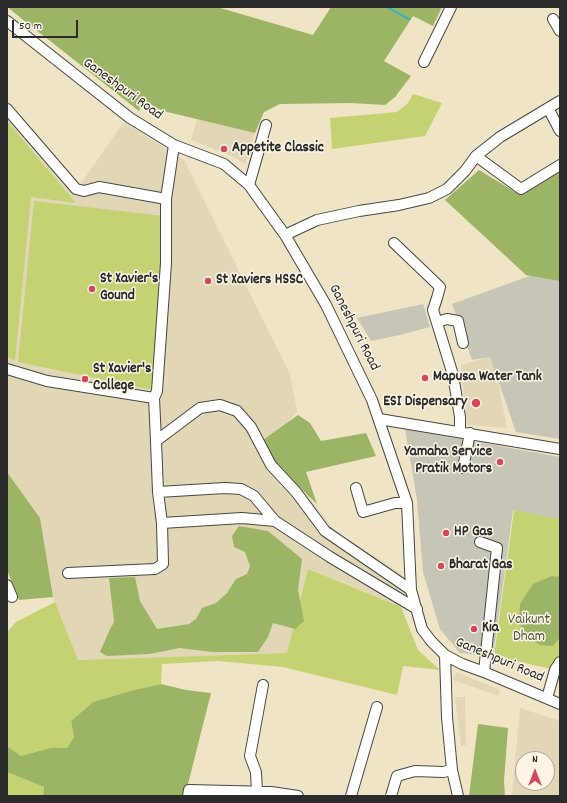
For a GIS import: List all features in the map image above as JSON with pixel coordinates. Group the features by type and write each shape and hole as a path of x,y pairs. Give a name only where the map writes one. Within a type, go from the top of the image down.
{"street":[{"path":"424,62 451,7"},
{"path":"553,19 560,31"},
{"name":"Ganeshpuri Road","path":"7,21 130,118 174,144 224,164 249,185 285,235 326,305 372,400 407,503 411,590 422,629 431,641 445,654 462,664 560,704"},
{"path":"285,235 317,220 359,210 400,205 429,198 447,189 465,171 476,156 500,137 560,101"},
{"path":"548,108 560,131"},
{"path":"7,109 76,189 84,190 99,187 166,199"},
{"path":"249,185 266,125"},
{"path":"68,573 155,569 163,564 162,523 158,492 154,398 157,390 166,263 166,199 174,144"},
{"path":"476,156 521,189 560,165"},
{"path":"394,243 440,287 433,310 453,375 460,417 460,431"},
{"path":"436,322 447,319 458,321 463,343"},
{"path":"7,369 47,381 154,398"},
{"path":"156,441 200,408 220,405 237,411 251,427 271,465 296,492 326,531 411,590"},
{"path":"379,419 460,431 560,449"},
{"path":"463,468 470,433"},
{"path":"158,492 225,488 241,489 254,496 275,521 330,557 417,608"},
{"path":"356,488 363,512 395,503 407,503"},
{"path":"162,523 242,518 275,521"},
{"path":"480,542 497,548 484,672"},
{"path":"7,585 12,597"},
{"path":"445,654 447,717 452,770 458,796"},
{"path":"547,698 555,670 560,662"},
{"path":"257,792 256,772 250,756 263,685"},
{"path":"351,796 376,707"},
{"path":"391,796 397,776 415,771 443,772 452,770"},
{"path":"188,796 189,790 257,792 298,796"}],"shaded area":[{"name":"St Xavier's College","path":"7,100 79,186 124,122 184,160 290,374 297,411 270,447 335,531 402,574 401,607 308,569 288,653 78,660 53,597 40,518 7,472"},
{"path":"197,119 255,133 245,164 232,156 191,140"},
{"path":"560,265 560,439 516,432 490,357 472,360 452,304"},
{"path":"423,304 430,327 400,335 371,341 357,318"},
{"path":"493,356 507,428 467,425 461,365"},
{"path":"405,429 560,457 560,519 513,510 493,657 460,653 440,629 423,572 417,500"},
{"path":"456,672 500,690 499,696 453,680"},
{"path":"455,697 465,697 466,745 461,746"},
{"path":"520,708 560,721 560,796 512,796 515,763 515,791 555,791 555,751 516,751"}],"green space":[{"path":"7,7 217,7 313,35 331,7 442,7 433,26 413,16 384,61 411,76 395,97 385,105 351,103 280,104 264,112 255,133 163,111 144,101 139,111"},
{"path":"413,94 442,103 425,136 332,149 330,118 397,112 408,103"},
{"path":"7,121 76,203 31,197 15,361 7,356"},
{"path":"479,170 520,195 560,171 560,281 526,275 445,200"},
{"name":"St Xavier's Gound","path":"34,201 164,216 153,390 18,362"},
{"path":"298,415 310,423 321,441 366,433 376,456 306,472 317,504 275,464 263,440"},
{"path":"7,472 40,518 53,597 19,600 7,570"},
{"name":"Vaikunt Dham","path":"514,510 560,519 560,671 494,656"},
{"path":"239,526 268,531 302,559 298,590 304,621 295,629 273,623 268,637 258,652 212,652 180,648 149,654 107,656 100,652 114,622 109,578 135,577 140,601 157,629 189,624 196,619 202,608 216,603 227,593 236,579 247,574 250,566 245,552 234,547 232,536"},
{"path":"308,569 401,607 418,650 440,670 403,666 397,695 283,667 218,661 162,664 161,684 93,702 71,721 74,737 67,748 50,748 21,756 7,746 7,632 16,622 55,602 78,660 287,653"},
{"path":"552,576 560,577 560,637 553,646 540,645 524,635 519,620 520,604 533,584"},
{"path":"161,684 186,690 211,693 185,796 43,796 44,787 7,772 7,746 21,756 50,748 67,748 74,737 71,721 93,702"},
{"path":"478,724 508,728 504,781 505,796 469,796"},
{"path":"7,772 44,787 43,796 7,796"}],"waterway":[{"path":"387,7 409,19"}],"place":[{"name":"Appetite Classic","path":"224,149"},
{"name":"St Xaviers HSSC","path":"208,281"},
{"name":"St Xavier's Gound","path":"92,289"},
{"name":"Mapusa Water Tank","path":"425,378"},
{"name":"St Xavier's College","path":"85,379"},
{"name":"ESI Dispensary","path":"476,403"},
{"name":"Yamaha Service Pratik Motors","path":"500,462"},
{"name":"HP Gas","path":"446,533"},
{"name":"Bharat Gas","path":"441,566"},
{"name":"Kia","path":"474,629"}]}
